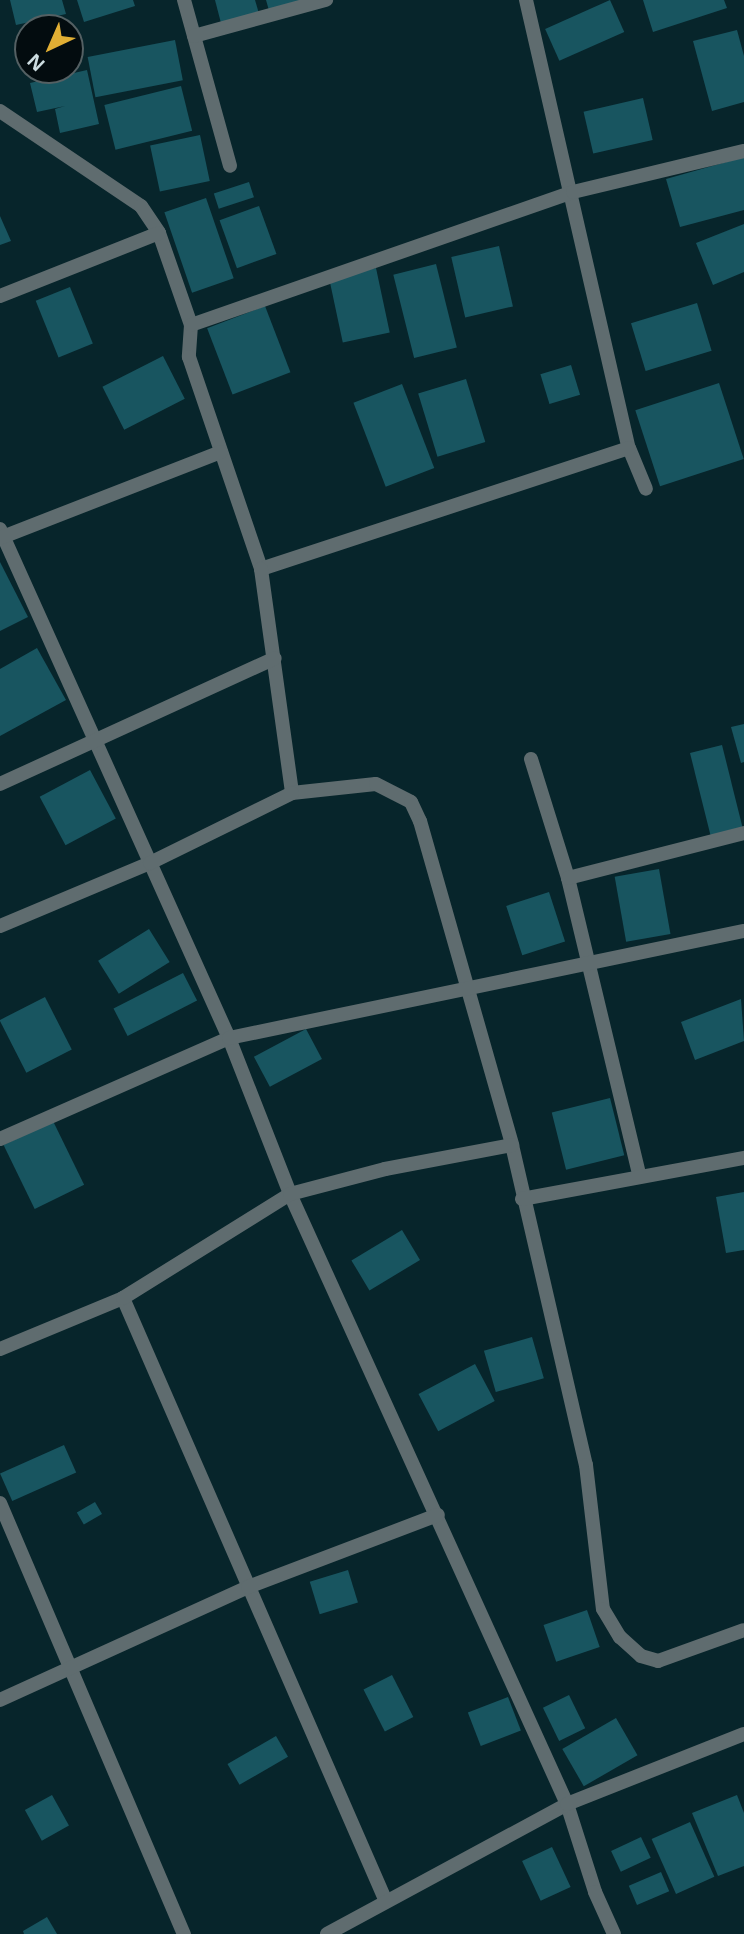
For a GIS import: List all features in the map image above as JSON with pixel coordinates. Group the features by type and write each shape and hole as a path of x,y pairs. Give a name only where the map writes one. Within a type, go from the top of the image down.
{"street":[{"path":"184,0 230,166"},
{"path":"194,36 326,0"},
{"path":"526,0 573,192 629,448 646,489"},
{"path":"0,111 141,206 159,233 191,325 189,357 261,569 292,793"},
{"path":"191,325 573,192 744,151"},
{"path":"0,296 159,233"},
{"path":"261,569 629,448"},
{"path":"221,452 1,534 229,1038 290,1194 567,1804 595,1892 614,1934"},
{"path":"0,784 97,743 275,658"},
{"path":"531,759 568,878 639,1174"},
{"path":"0,926 150,863 292,793 376,784 411,802 512,1145 522,1199 586,1465 603,1609 620,1637 641,1656 658,1661 744,1630"},
{"path":"568,878 744,833"},
{"path":"0,1139 229,1038 469,992 744,931"},
{"path":"0,1349 123,1298 290,1194 385,1169 512,1145"},
{"path":"522,1199 639,1174 744,1158"},
{"path":"123,1298 385,1899"},
{"path":"0,1503 184,1934"},
{"path":"0,1700 248,1587 438,1515"},
{"path":"327,1934 385,1899 567,1804 744,1734"}],"building":[{"path":"10,0 62,0 66,14 14,14 14,17"},
{"path":"77,0 133,0 135,6 84,22 84,14 81,14"},
{"path":"215,0 255,0 260,17 222,27"},
{"path":"266,0 315,0 270,14"},
{"path":"610,0 624,32 559,61 545,29"},
{"path":"643,0 724,0 727,8 653,32"},
{"path":"737,30 744,56 744,102 712,111 693,41"},
{"path":"175,40 183,80 95,97 88,57"},
{"path":"87,70 99,124 60,133 55,109 65,106 37,112 30,84 84,84 84,71"},
{"path":"181,86 192,131 115,150 104,105"},
{"path":"643,98 653,140 593,154 584,112"},
{"path":"200,135 210,181 160,192 150,146"},
{"path":"744,157 744,210 680,227 666,179"},
{"path":"249,182 254,197 219,209 214,193"},
{"path":"206,198 234,278 192,293 164,212"},
{"path":"259,206 276,254 237,268 220,220"},
{"path":"0,216 11,241 0,245"},
{"path":"744,224 744,272 713,285 696,243"},
{"path":"499,246 513,306 465,317 451,257"},
{"path":"436,264 457,347 414,358 393,275"},
{"path":"376,268 390,333 343,343 329,278"},
{"path":"70,287 93,344 59,357 36,301"},
{"path":"697,303 712,351 646,371 631,323"},
{"path":"265,306 290,372 233,395 207,328"},
{"path":"163,356 185,399 124,430 102,387"},
{"path":"571,365 580,395 549,404 540,374"},
{"path":"466,379 485,442 437,457 418,394"},
{"path":"719,383 744,459 660,486 635,410"},
{"path":"402,384 434,468 386,487 353,403"},
{"path":"0,562 28,617 0,631"},
{"path":"37,648 66,700 0,736 0,669"},
{"path":"744,724 744,762 741,763 731,727"},
{"path":"722,745 743,827 711,835 690,753"},
{"path":"90,770 116,819 65,845 40,797"},
{"path":"659,869 670,934 626,942 615,877"},
{"path":"549,892 565,941 522,955 506,906"},
{"path":"149,929 170,962 119,994 98,961"},
{"path":"183,973 197,1001 128,1036 114,1008"},
{"path":"45,997 72,1050 26,1073 0,1020"},
{"path":"741,999 744,1041 695,1060 681,1022"},
{"path":"306,1029 322,1059 270,1087 254,1057"},
{"path":"610,1098 624,1155 566,1170 552,1113"},
{"path":"53,1121 84,1185 35,1209 4,1145"},
{"path":"744,1192 744,1250 726,1253 716,1197"},
{"path":"402,1230 420,1260 369,1290 351,1260"},
{"path":"532,1337 544,1378 496,1392 484,1351"},
{"path":"475,1364 495,1401 438,1431 418,1394"},
{"path":"64,1445 76,1472 12,1501 0,1473"},
{"path":"95,1502 102,1514 84,1525 77,1512"},
{"path":"348,1570 358,1603 320,1614 310,1582"},
{"path":"587,1610 600,1647 556,1662 544,1625"},
{"path":"392,1675 413,1717 385,1731 363,1690"},
{"path":"569,1695 585,1728 559,1741 543,1708"},
{"path":"508,1697 521,1731 481,1746 468,1712"},
{"path":"616,1718 638,1755 584,1786 562,1749"},
{"path":"276,1736 288,1757 240,1785 228,1764"},
{"path":"52,1795 69,1826 42,1841 25,1810"},
{"path":"737,1795 744,1813 744,1866 718,1876 692,1813"},
{"path":"690,1822 714,1877 676,1894 652,1839"},
{"path":"641,1837 651,1858 621,1872 611,1851"},
{"path":"552,1847 571,1887 541,1901 522,1861"},
{"path":"661,1872 669,1891 637,1905 629,1886"},
{"path":"47,1917 57,1934 24,1934 23,1931"}]}
